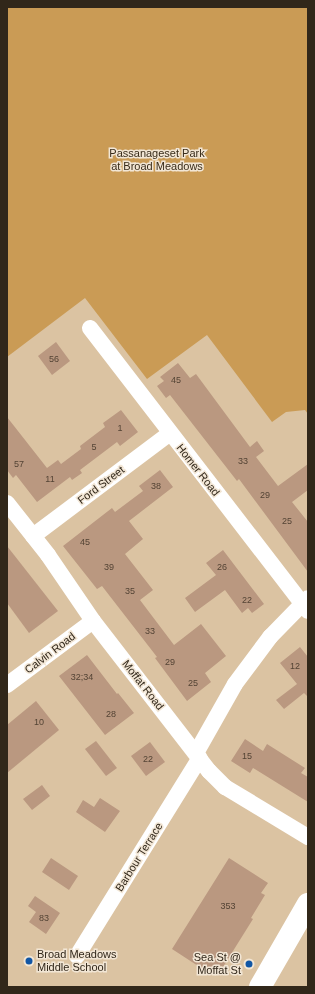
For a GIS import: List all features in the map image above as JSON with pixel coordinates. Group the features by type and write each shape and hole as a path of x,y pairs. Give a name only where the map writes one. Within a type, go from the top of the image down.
{"main road":[{"path":"260,987 308,904"}],"street":[{"name":"Homer Road","path":"90,328 170,433 306,604"},
{"name":"Ford Street","path":"33,536 170,433"},
{"name":"Moffat Road","path":"7,503 33,536 93,621 209,771 225,787 308,837"},
{"name":"Barbour Terrace","path":"77,956 198,756 235,684 270,637 306,604"},
{"name":"Calvin Road","path":"7,685 93,621"}],"green space":[{"name":"Passanageset Park at Broad Meadows","path":"7,7 308,7 308,414 305,410 286,412 272,422 207,335 147,379 85,298 7,357"}],"building":[{"path":"56,342 70,361 52,375 38,356"},
{"path":"178,363 190,378 196,374 250,447 257,441 264,451 256,457 278,486 308,464 308,490 292,502 308,522 308,572 239,479 237,481 170,395 166,398 157,386 164,381 160,377"},
{"path":"121,410 138,432 120,446 117,442 80,470 82,473 72,480 70,477 37,502 16,475 13,478 7,470 7,417 47,468 58,460 61,464 81,449 80,446 105,427 103,423"},
{"path":"160,470 173,487 129,521 143,539 125,554 153,590 140,600 174,645 201,624 226,656 205,673 211,682 187,701 155,658 157,657 102,586 97,589 63,546 112,508 115,512 143,491 139,486"},
{"path":"7,546 58,611 29,633 7,603"},
{"path":"223,550 264,604 252,613 248,608 242,613 225,590 195,612 185,598 216,575 206,563"},
{"path":"300,647 308,657 308,697 304,693 284,709 276,700 297,684 280,663"},
{"path":"87,655 117,694 118,693 134,713 105,735 59,676"},
{"path":"36,701 59,730 7,773 7,725"},
{"path":"245,739 263,751 267,744 305,768 301,773 308,777 308,802 253,768 250,773 231,761"},
{"path":"96,741 117,768 106,776 85,749"},
{"path":"150,742 165,762 146,776 131,756"},
{"path":"42,785 50,796 32,810 23,799"},
{"path":"100,798 120,811 105,832 76,812 83,800 94,807"},
{"path":"51,858 78,876 69,890 42,872"},
{"path":"229,858 268,883 261,893 265,895 251,918 253,919 223,967 219,965 212,975 172,949"},
{"path":"35,896 60,913 46,934 29,922 36,912 28,906"}],"place":[{"name":"Broad Meadows Middle School","path":"29,961"},
{"name":"Sea St @ Moffat St","path":"249,964"}]}
